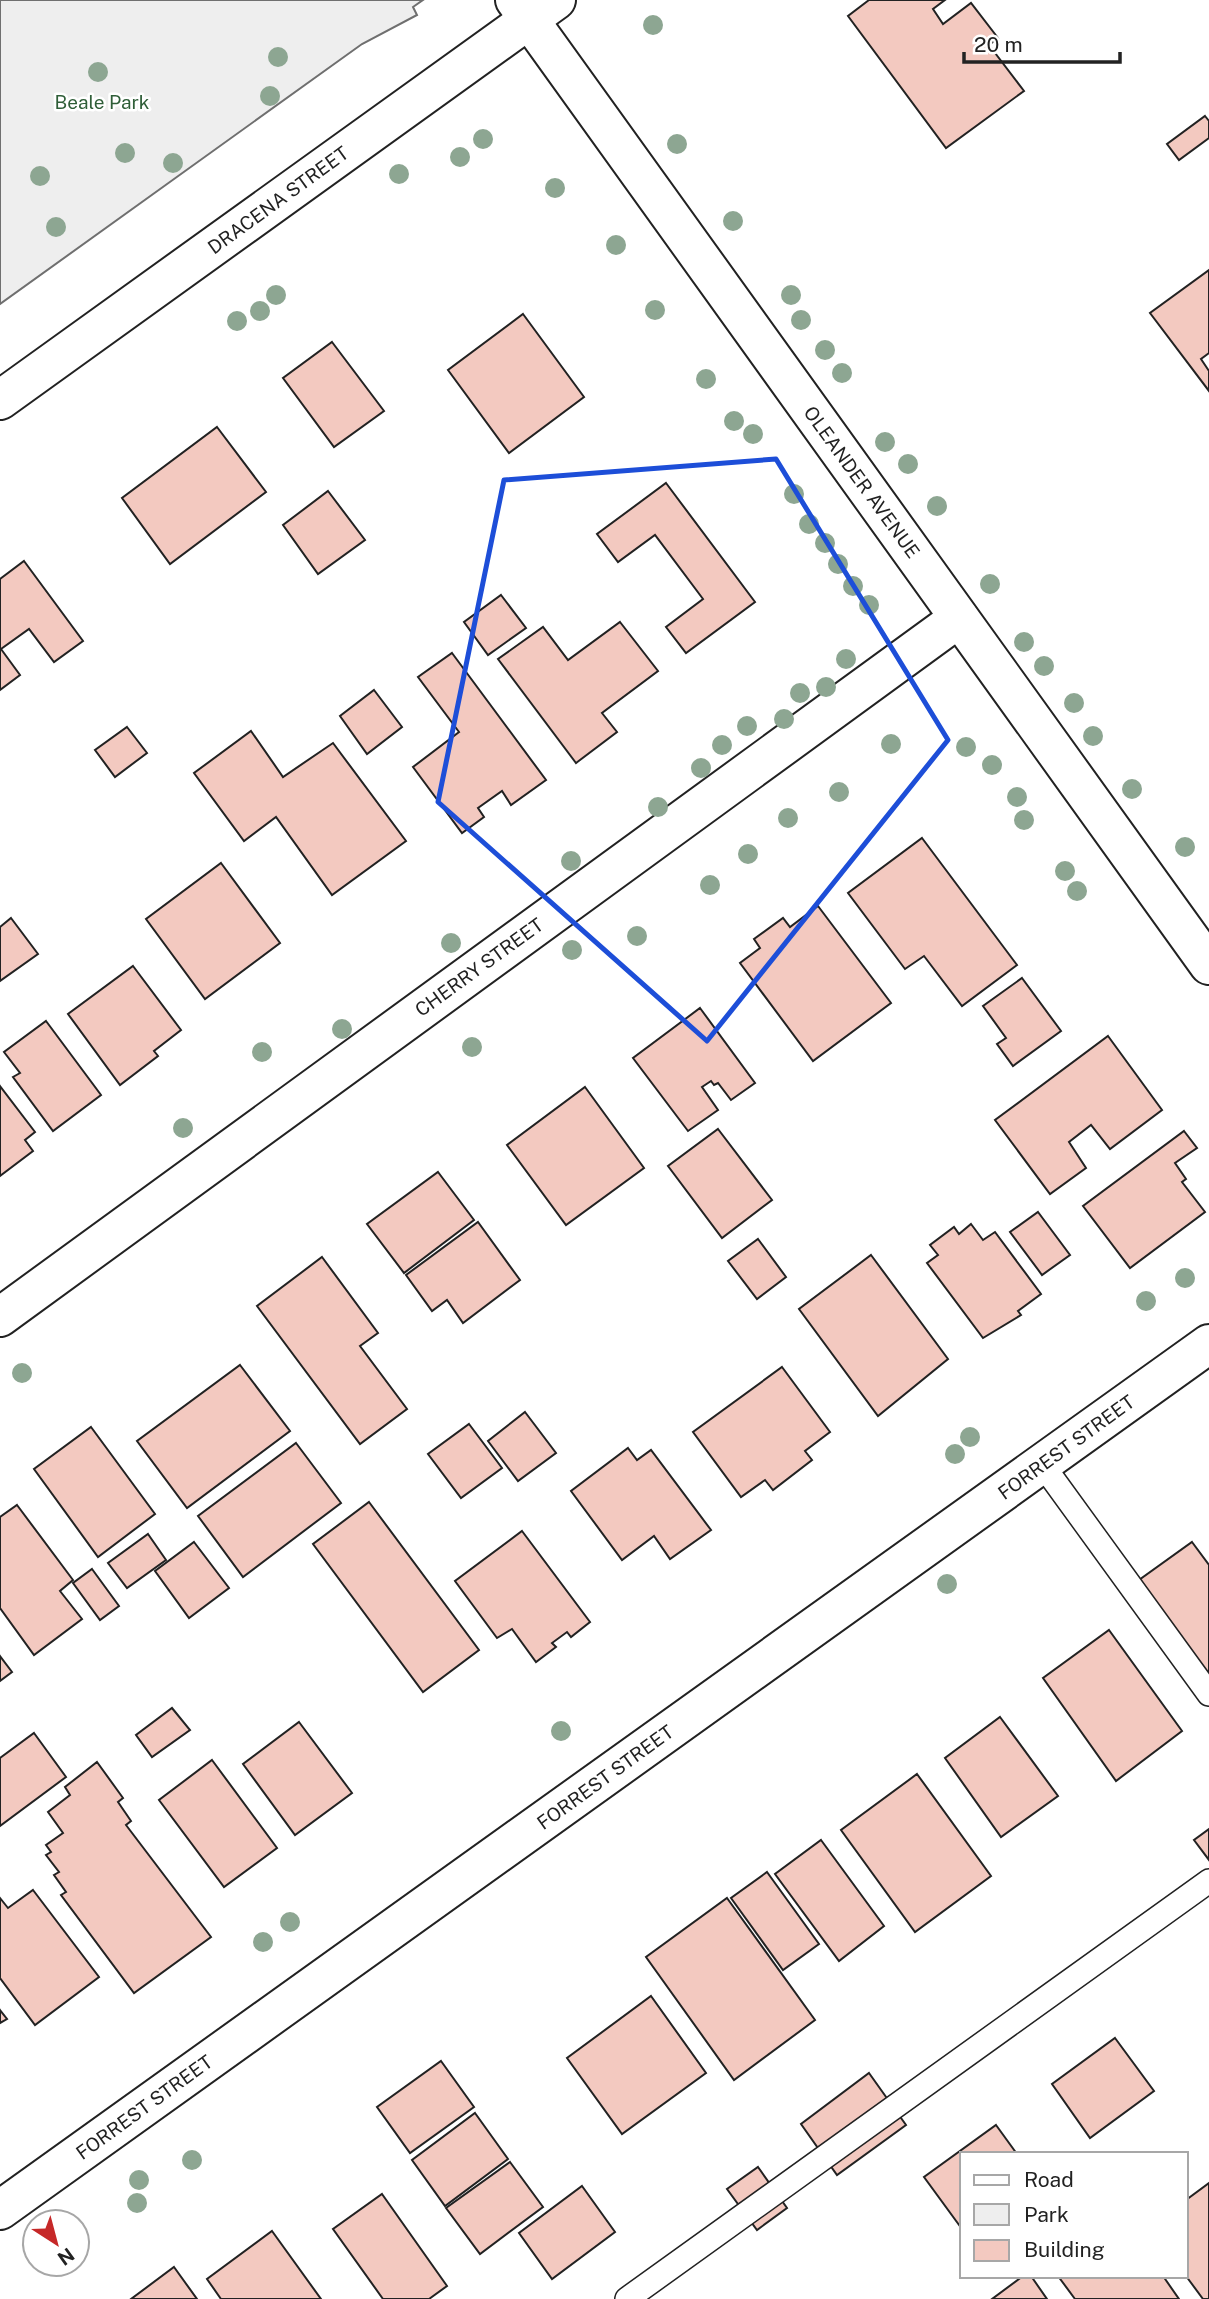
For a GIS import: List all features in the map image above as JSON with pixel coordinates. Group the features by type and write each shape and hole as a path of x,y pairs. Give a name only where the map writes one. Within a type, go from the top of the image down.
{"street":[{"name":"DRACENA STREET","path":"0,400 533,6"},
{"name":"OLEANDER AVENUE","path":"533,6 959,618 1209,965"},
{"name":"CHERRY STREET","path":"0,1317 959,618"},
{"name":"FORREST STREET","path":"0,2210 1209,1344"}],"lane":[{"path":"1042,1464 1209,1694"},
{"path":"626,2299 1209,1881"}],"highlighted area":[{"path":"776,459 948,740 707,1041 438,802 504,480"}],"green space":[{"name":"Beale Park","path":"0,0 423,0 413,7 417,15 362,44 0,304"}],"building":[{"path":"869,0 945,0 933,9 943,24 971,3 998,38 989,45 1024,91 946,148 848,16"},
{"path":"1205,116 1209,121 1209,138 1179,160 1167,144"},
{"path":"1209,270 1209,353 1201,359 1209,371 1209,391 1150,313"},
{"path":"523,314 584,397 509,453 448,370"},
{"path":"332,342 384,411 334,447 283,378"},
{"path":"217,427 266,492 170,564 122,498"},
{"path":"666,483 755,602 686,653 666,627 703,599 655,535 618,562 597,534"},
{"path":"328,491 365,540 318,574 283,525"},
{"path":"24,561 83,641 54,662 29,629 1,649 20,675 0,690 0,579"},
{"path":"501,595 526,628 488,655 464,622"},
{"path":"620,622 658,671 602,713 617,732 576,763 498,659 543,627 568,660"},
{"path":"452,653 546,780 511,805 502,791 478,808 484,817 462,833 413,767 459,732 418,677"},
{"path":"374,690 402,727 367,754 340,716"},
{"path":"127,727 147,753 115,777 95,750"},
{"path":"251,731 283,777 333,743 406,841 332,895 276,817 244,841 194,773"},
{"path":"922,838 1017,965 962,1006 924,956 905,969 848,893"},
{"path":"221,863 280,943 205,999 146,919"},
{"path":"818,906 891,1003 813,1061 740,963 760,948 754,939 783,918 790,927"},
{"path":"11,918 38,954 0,981 0,927"},
{"path":"133,966 181,1030 154,1051 158,1056 120,1085 68,1014"},
{"path":"1022,978 1061,1031 1013,1066 997,1044 1006,1038 983,1006"},
{"path":"700,1008 755,1083 731,1100 718,1083 714,1085 711,1081 702,1087 718,1110 688,1131 633,1058"},
{"path":"46,1021 101,1095 53,1131 13,1077 20,1073 4,1052"},
{"path":"1108,1036 1162,1110 1110,1149 1091,1125 1069,1142 1086,1168 1050,1194 995,1120"},
{"path":"0,1086 35,1132 25,1140 33,1151 0,1176"},
{"path":"585,1087 644,1168 566,1225 507,1145"},
{"path":"718,1129 772,1200 722,1238 668,1166"},
{"path":"1184,1131 1197,1148 1175,1163 1186,1179 1182,1182 1205,1212 1130,1268 1083,1206"},
{"path":"438,1172 474,1220 404,1273 367,1224"},
{"path":"1038,1212 1070,1255 1042,1275 1010,1232"},
{"path":"478,1222 520,1280 463,1323 447,1300 432,1311 406,1275"},
{"path":"971,1224 983,1240 995,1232 1041,1294 1018,1311 1021,1315 983,1338 927,1263 938,1255 930,1245 954,1227 959,1234"},
{"path":"758,1239 786,1277 757,1299 728,1261"},
{"path":"871,1255 948,1359 878,1416 799,1309"},
{"path":"322,1257 378,1333 360,1346 407,1409 360,1444 257,1306"},
{"path":"240,1365 290,1431 187,1508 137,1441"},
{"path":"782,1367 830,1432 805,1451 812,1460 773,1490 765,1480 741,1497 693,1432"},
{"path":"525,1412 556,1453 518,1481 488,1441"},
{"path":"469,1424 502,1468 461,1498 428,1454"},
{"path":"91,1427 155,1514 98,1557 34,1469"},
{"path":"296,1443 341,1503 243,1577 198,1516"},
{"path":"628,1448 637,1460 651,1450 711,1530 670,1559 654,1536 622,1560 571,1491"},
{"path":"369,1502 479,1650 423,1692 313,1544"},
{"path":"17,1505 73,1580 60,1591 82,1619 34,1655 0,1608 0,1517"},
{"path":"522,1531 590,1622 571,1637 567,1632 552,1643 556,1647 536,1662 512,1629 497,1638 455,1581"},
{"path":"148,1534 166,1560 127,1588 108,1563"},
{"path":"194,1542 229,1588 189,1618 155,1571"},
{"path":"1192,1542 1209,1565 1209,1678 1139,1580"},
{"path":"92,1569 119,1606 100,1620 73,1583"},
{"path":"1109,1630 1182,1731 1116,1781 1043,1678"},
{"path":"0,1656 12,1672 0,1681"},
{"path":"172,1708 190,1730 152,1757 136,1735"},
{"path":"1000,1717 1058,1796 1001,1837 945,1758"},
{"path":"299,1722 352,1793 295,1835 243,1764"},
{"path":"34,1733 66,1777 0,1826 0,1758"},
{"path":"212,1760 277,1848 224,1887 159,1800"},
{"path":"97,1762 123,1798 118,1802 131,1821 126,1825 211,1937 134,1993 61,1895 66,1892 54,1875 59,1872 46,1855 51,1852 46,1845 63,1833 48,1812 70,1795 65,1787"},
{"path":"917,1774 991,1876 915,1932 841,1830"},
{"path":"1209,1829 1209,1860 1194,1840"},
{"path":"821,1840 884,1926 839,1961 775,1874"},
{"path":"767,1872 819,1944 783,1970 731,1898"},
{"path":"33,1890 99,1977 35,2025 0,1978 0,1898 8,1908"},
{"path":"727,1898 815,2020 734,2080 646,1957"},
{"path":"651,1996 706,2073 622,2134 567,2058"},
{"path":"0,2010 7,2019 0,2023"},
{"path":"1115,2038 1154,2091 1090,2138 1052,2084"},
{"path":"441,2061 474,2107 410,2153 377,2107"},
{"path":"869,2073 906,2125 837,2175 801,2124"},
{"path":"475,2113 508,2159 445,2206 412,2160"},
{"path":"996,2125 1016,2152 960,2152 960,2226 924,2177"},
{"path":"510,2162 543,2207 480,2254 446,2208"},
{"path":"758,2167 787,2208 757,2230 727,2189"},
{"path":"1209,2183 1209,2299 1203,2299 1187,2278 1188,2199"},
{"path":"582,2186 615,2232 552,2279 519,2233"},
{"path":"382,2194 447,2286 429,2299 383,2299 333,2229"},
{"path":"272,2231 321,2299 221,2299 207,2279"},
{"path":"174,2267 197,2299 131,2299"},
{"path":"1020,2278 1032,2278 1047,2299 992,2299"},
{"path":"1059,2278 1164,2278 1179,2299 1075,2299"}]}
